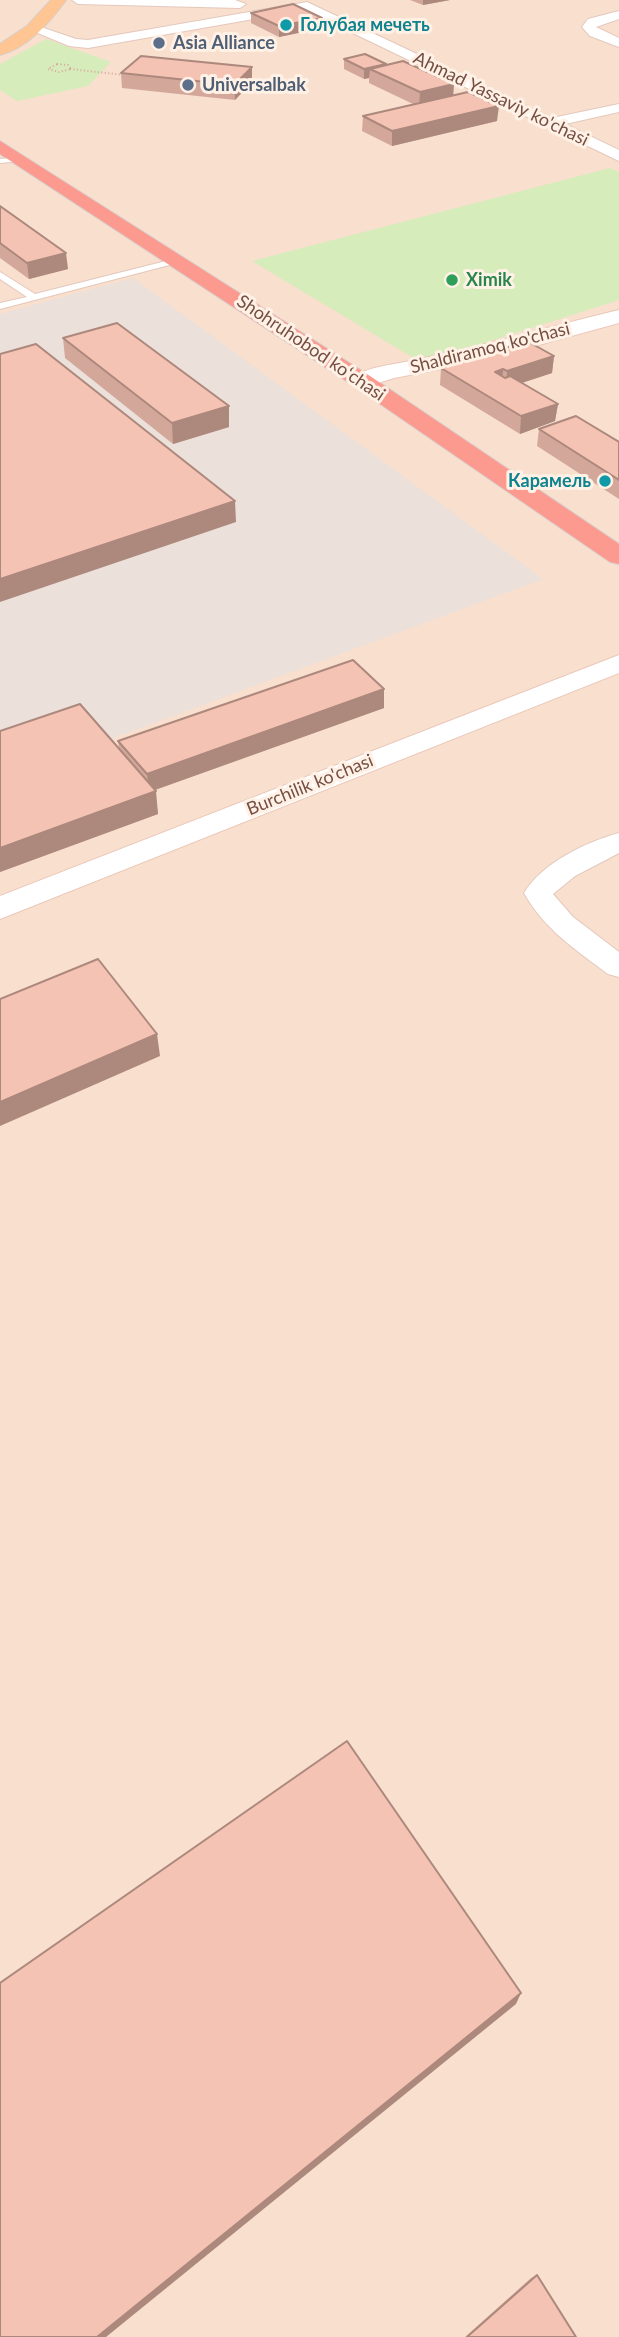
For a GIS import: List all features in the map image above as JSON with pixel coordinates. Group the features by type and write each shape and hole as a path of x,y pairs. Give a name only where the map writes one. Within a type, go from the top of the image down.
{"highway":[{"name":"Shohruhobod koʻchasi","path":"0,124 274,299"},
{"name":"Shohruhobod koʻchasi","path":"0,146 10,160 178,260 619,556"},
{"name":"Shohruhobod koʻchasi","path":"366,358 412,387"}],"main road":[{"path":"0,50 20,41 35,29 59,0"},
{"name":"Shaldiramoq ko'chasi","path":"362,381 388,372 473,356 619,316"},
{"name":"Burchilik ko'chasi","path":"0,908 619,663"}],"street":[{"path":"79,0 307,6"},
{"path":"222,22 227,2"},
{"path":"35,29 74,43 88,44 327,2"},
{"name":"Ahmad Yassaviy ko'chasi","path":"307,6 619,156"},
{"path":"619,15 593,22 589,27 595,33 619,43"},
{"path":"551,124 619,108"},
{"path":"619,842 560,872 538,893 543,904 554,915 619,967"}],"lane":[{"path":"0,306 178,260"},
{"path":"0,275 33,298"}],"path":[{"path":"70,69 70,66 65,64 48,68 59,72 70,69 126,75"}],"shaded area":[{"path":"0,0 619,0 619,2337 0,2337"},
{"path":"133,278 543,579 0,780 0,314"}],"green space":[{"path":"46,39 111,62 88,86 17,101 0,90 0,64"},
{"name":"Ximik","path":"610,168 619,172 619,300 422,363 252,261"}],"building":[{"path":"293,4 322,18 279,26 251,13"},
{"path":"365,54 386,64 364,69 344,59"},
{"path":"141,56 252,67 234,85 121,73"},
{"path":"403,61 454,84 420,92 370,69"},
{"path":"468,92 499,106 392,131 363,116"},
{"path":"0,206 66,253 27,263 0,243"},
{"path":"117,323 229,406 172,423 63,338"},
{"path":"527,341 554,356 507,371 503,369 495,372 505,378 510,376 558,404 521,416 441,368"},
{"path":"36,344 235,501 0,579 0,354"},
{"path":"576,416 619,442 619,480 539,429"},
{"path":"353,660 384,689 147,774 118,741"},
{"path":"80,704 156,791 0,848 0,731"},
{"path":"98,959 157,1034 0,1102 0,999"},
{"path":"347,1741 521,1993 97,2337 0,2337 0,1983"},
{"path":"537,2275 576,2337 467,2337"}],"place":[{"name":"Голубая мечеть","path":"286,25"},
{"name":"Asia Alliance","path":"159,43"},
{"name":"Universalbak","path":"188,85"},
{"name":"Ximik","path":"452,280"},
{"name":"Карамель","path":"605,481"}]}
